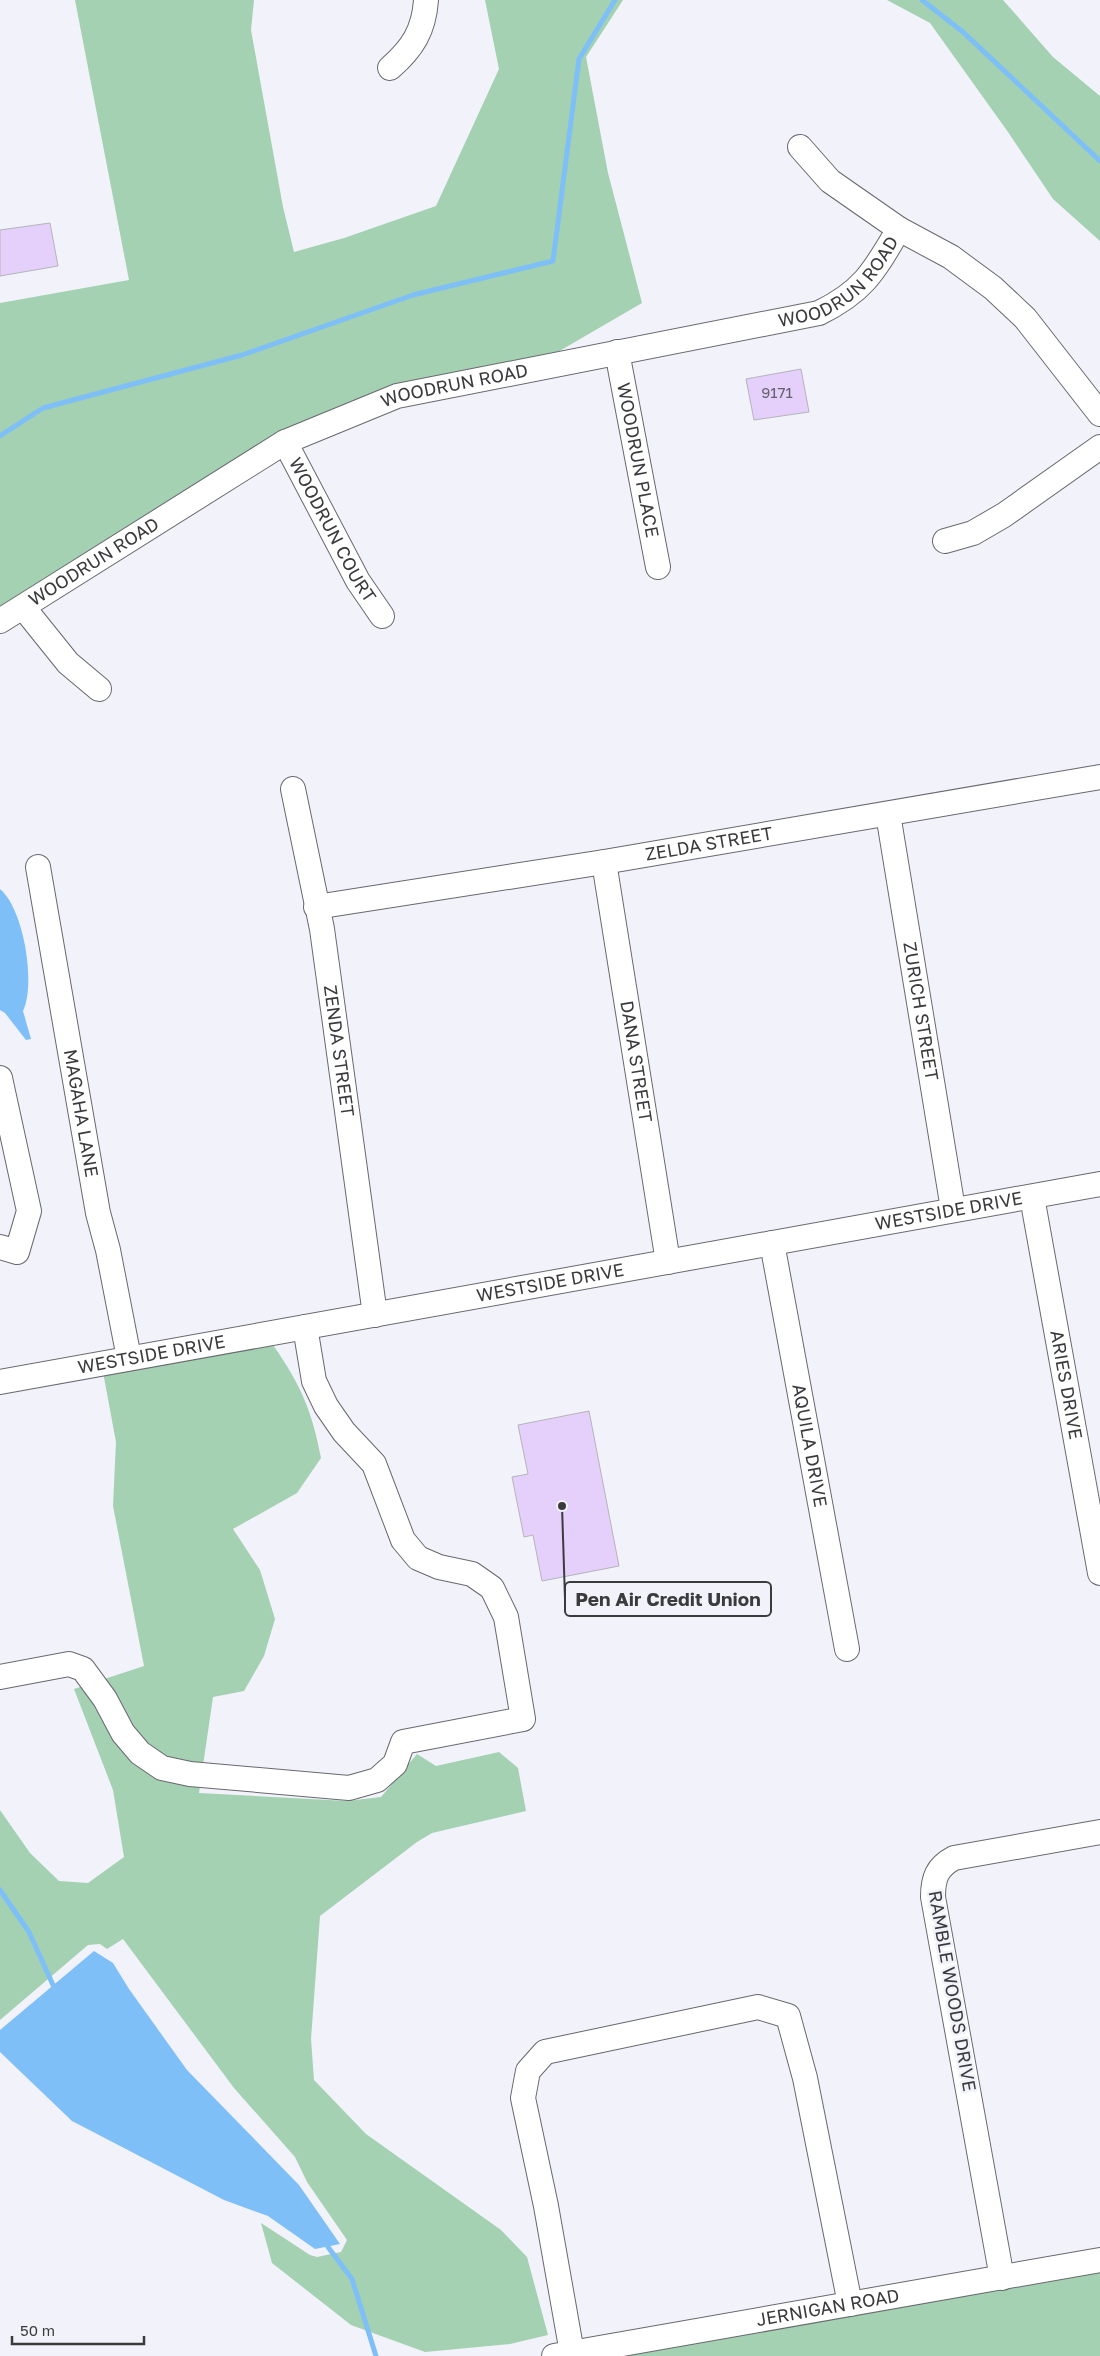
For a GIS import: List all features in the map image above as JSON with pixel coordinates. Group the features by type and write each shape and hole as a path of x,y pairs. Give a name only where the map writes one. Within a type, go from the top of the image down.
{"street":[{"path":"390,68 412,46 419,34 425,18 426,0"},
{"name":"WOODRUN ROAD","path":"800,147 830,181 899,229 951,256 993,288 1025,318 1100,414"},
{"name":"WOODRUN ROAD","path":"0,621 285,442 398,396 819,313 840,303 858,289 874,272 899,229"},
{"name":"WOODRUN PLACE","path":"617,352 658,567"},
{"name":"WOODRUN COURT","path":"285,442 358,581 382,616"},
{"path":"945,541 973,533 1004,515 1100,447"},
{"name":"WOODRUN ROAD","path":"23,607 68,663 99,689"},
{"name":"ZELDA STREET","path":"316,907 604,862 1100,777"},
{"name":"ZENDA STREET","path":"293,790 322,929 375,1314"},
{"name":"ZURICH STREET","path":"888,814 953,1209"},
{"name":"DANA STREET","path":"604,862 668,1262"},
{"name":"MAGAHA LANE","path":"38,867 98,1214 108,1250 129,1358"},
{"path":"0,1078 29,1210 8,1249"},
{"name":"WESTSIDE DRIVE","path":"0,1382 1100,1184"},
{"name":"ARIES DRIVE","path":"1032,1197 1100,1573"},
{"name":"AQUILA DRIVE","path":"772,1243 846,1649"},
{"path":"0,1677 69,1664 84,1669 105,1699 123,1733 140,1753 162,1768 190,1774 349,1788 377,1780 395,1764 403,1742 523,1719 506,1616 492,1588 472,1574 439,1567 418,1558 403,1540 374,1464 344,1432 326,1406 314,1381 305,1327"},
{"name":"RAMBLE WOODS DRIVE","path":"1002,2278 933,1897 933,1883 936,1873 944,1863 954,1858 1100,1832"},
{"path":"563,2354 546,2206 523,2098 528,2071 545,2052 758,2007 788,2016 805,2078 850,2304"},
{"name":"JERNIGAN ROAD","path":"563,2354 1100,2260"}],"green space":[{"path":"75,0 254,0 251,30 283,207 294,252 344,238 436,206 499,69 485,0 623,0 586,57 608,173 642,303 556,353 396,388 0,611 0,303 129,280"},
{"path":"887,0 1003,0 1053,57 1100,96 1100,241 1053,199 930,23"},
{"path":"273,1345 291,1373 304,1399 314,1426 321,1458 297,1493 233,1529 260,1570 275,1619 264,1656 244,1691 213,1697 199,1793 347,1801 381,1797 417,1754 436,1766 499,1752 518,1768 526,1811 432,1833 417,1842 320,1916 311,2039 314,2080 366,2134 501,2230 527,2257 548,2335 510,2344 425,2352 351,2325 272,2263 261,2223 310,2255 317,2257 341,2252 347,2240 307,2182 295,2157 234,2088 123,1939 107,1949 100,1944 88,1945 0,2020 0,1810 30,1853 59,1881 88,1883 124,1857 113,1790 74,1689 144,1666 113,1506 116,1442 103,1372"},
{"path":"1100,2269 1100,2356 606,2356"}],"water":[{"path":"0,889 16,913 25,947 28,983 27,999 23,1011 31,1039 26,1040 5,1013 0,1010"},
{"path":"94,1951 113,1963 129,1989 187,2070 299,2185 340,2244 315,2249 268,2216 224,2200 72,2121 0,2052 0,2030"}],"building":[{"path":"50,223 58,266 0,276 0,230"},
{"path":"801,369 809,412 754,420 746,379"},
{"path":"589,1411 619,1566 542,1581 533,1535 524,1537 512,1477 528,1474 518,1425"}],"waterway":[{"path":"0,436 43,408 242,355 413,295 553,261 579,59 615,0"},
{"path":"922,0 963,32 1100,161"},
{"path":"0,1890 29,1932 53,1985"},
{"path":"328,2247 352,2279 376,2356"}],"place":[{"name":"Pen Air Credit Union","path":"562,1506"}]}
